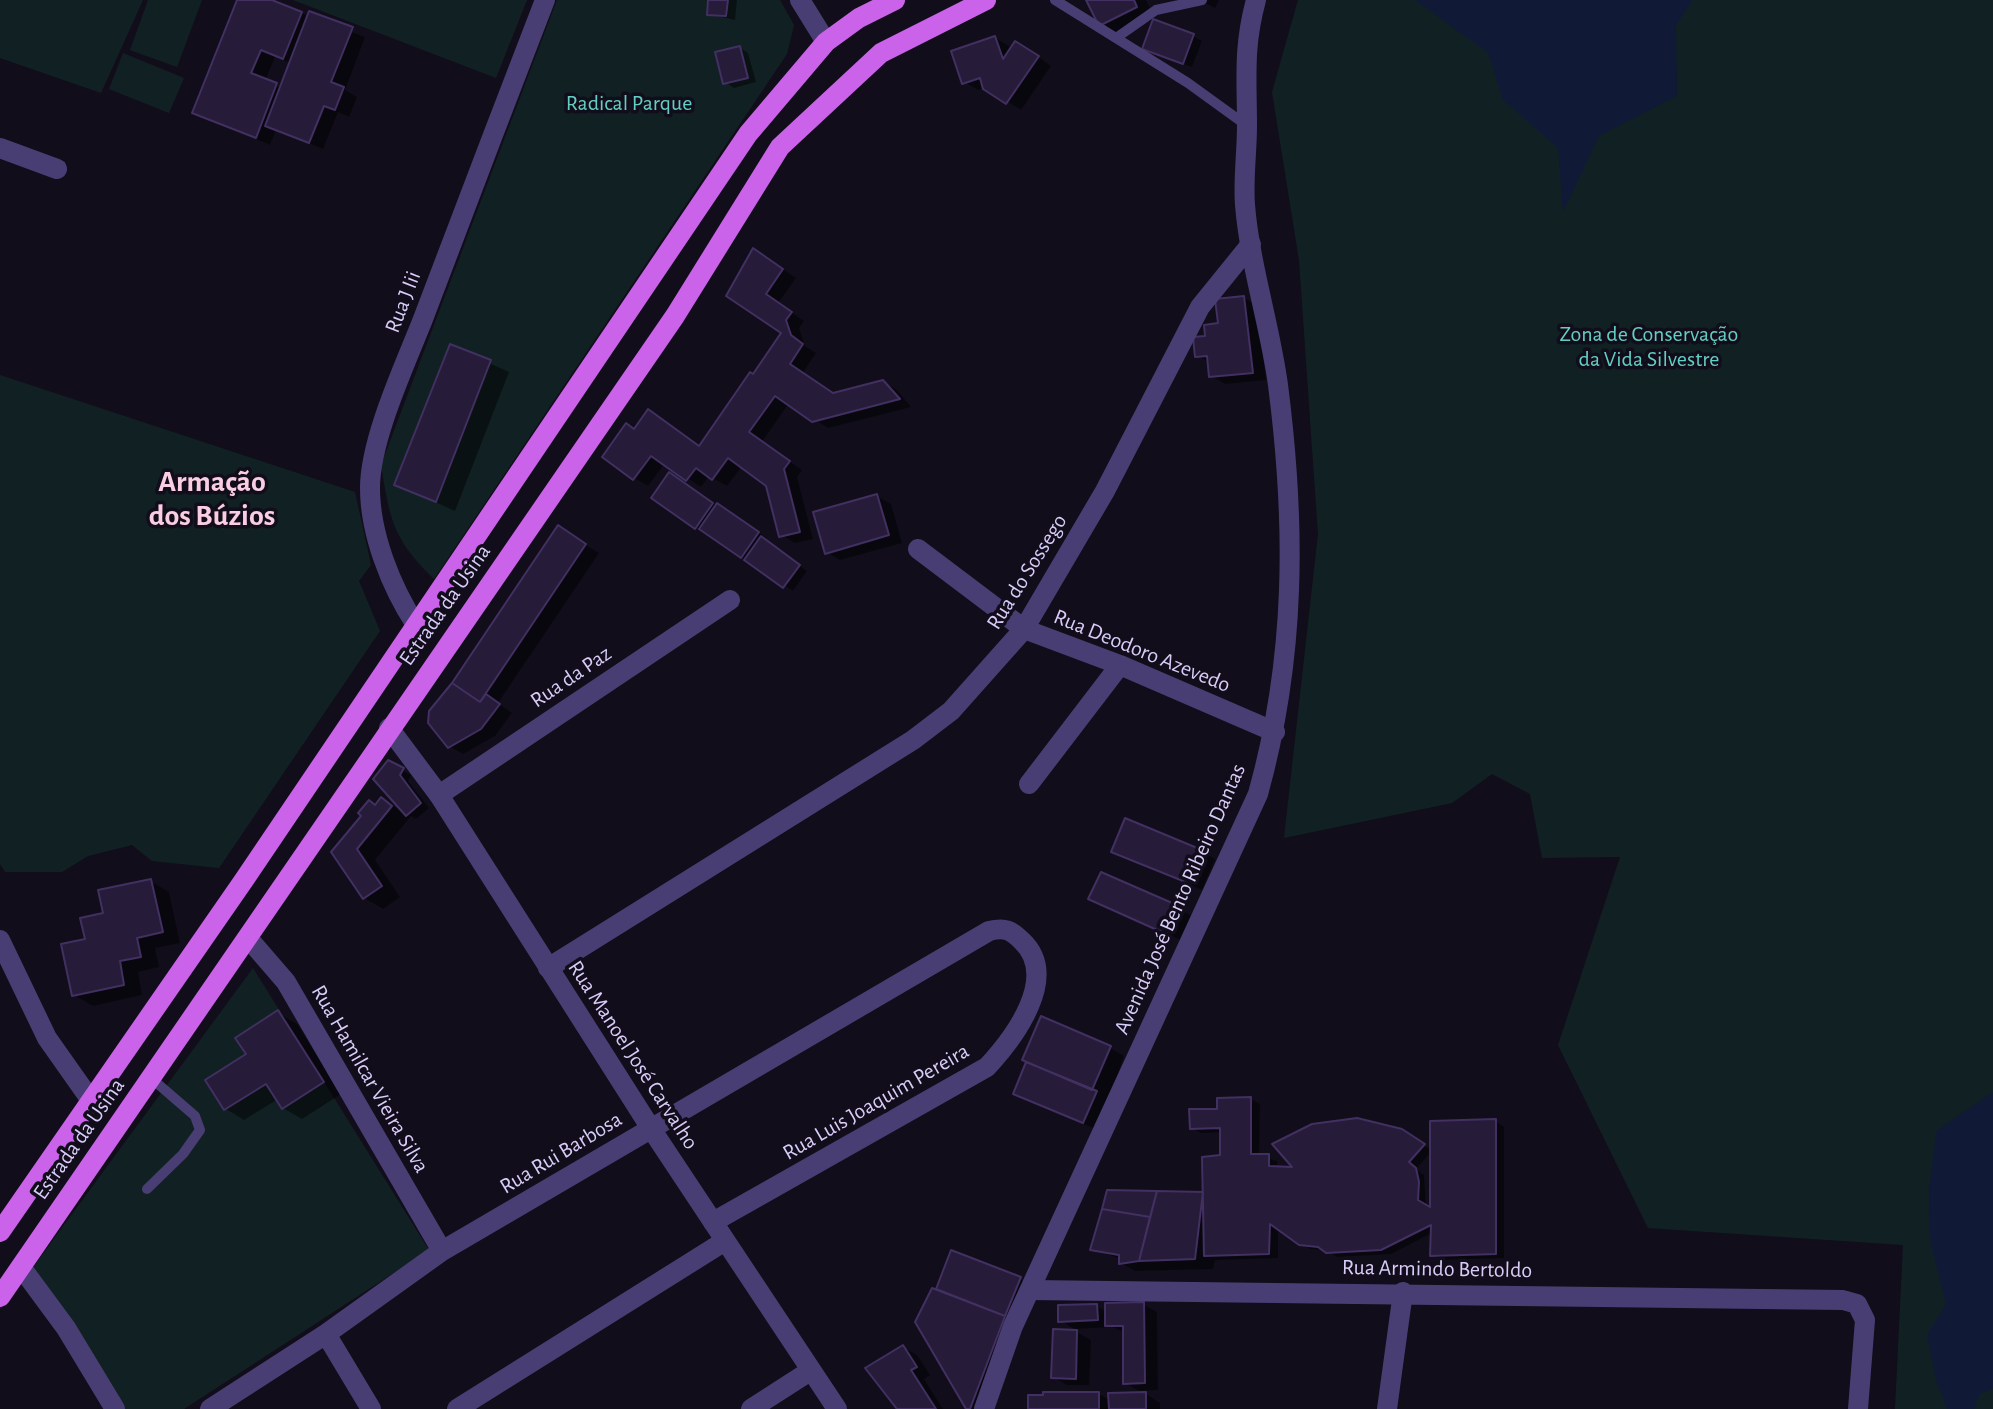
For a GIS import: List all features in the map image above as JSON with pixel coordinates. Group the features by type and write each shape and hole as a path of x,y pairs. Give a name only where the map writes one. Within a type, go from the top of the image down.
{"main road":[{"name":"Estrada da Usina","path":"0,1232 266,848 748,134 826,42 859,18 895,0"},
{"name":"Estrada da Usina","path":"0,1297 675,316 780,147 834,93 881,53 986,0"},
{"path":"748,134 759,148 780,147"},
{"path":"266,848 276,865 288,865 300,858"},
{"path":"244,880 263,872 271,879 277,894"}],"street":[{"name":"Rua J Iii","path":"416,625 397,593 374,522 370,488 372,465 393,396 545,0"},
{"path":"800,0 826,42"},
{"name":"Avenida José Bento Ribeiro Dantas","path":"984,1409 1030,1290 1258,794 1275,732 1289,622 1290,525 1278,384 1245,204 1247,126 1244,56 1256,0"},
{"path":"0,148 57,169"},
{"name":"Rua do Sossego","path":"548,968 913,740 951,711 1024,629 1105,491 1200,307 1251,244"},
{"name":"Rua Deodoro Azevedo","path":"918,549 1024,629 1120,665 1275,732"},
{"name":"Rua da Paz","path":"439,795 730,600"},
{"path":"1029,784 1120,665"},
{"name":"Rua Manoel José Carvalho","path":"389,728 439,795 650,1127 837,1409"},
{"name":"Rua Luis Joaquim Pereira","path":"713,1222 987,1067 1007,1046 1020,1024 1036,983 1038,966 1027,945 1012,931 1002,928 989,931"},
{"name":"Rua Rui Barbosa","path":"210,1409 326,1334 442,1251 989,931"},
{"name":"Rua Hamilcar Vieira Silva","path":"248,938 286,982 442,1251"},
{"path":"0,940 47,1038 90,1099"},
{"path":"457,1409 725,1241"},
{"path":"21,1267 66,1328 115,1409"},
{"name":"Rua Armindo Bertoldo","path":"1030,1290 1403,1292 1843,1300 1857,1304 1865,1320 1858,1409"},
{"path":"1387,1409 1403,1292"},
{"path":"326,1334 371,1409"},
{"path":"751,1409 810,1371"}],"lane":[{"path":"1055,0 1247,126"},
{"path":"1116,38 1156,5 1202,0"},
{"path":"147,1189 183,1154 200,1130 195,1116 151,1078"}],"green space":[{"path":"0,0 143,0 101,93 0,58"},
{"path":"148,0 202,0 177,67 130,50"},
{"path":"293,0 527,0 496,78"},
{"name":"Radical Parque","path":"557,0 780,0 794,25 787,54 434,579 410,552 396,528 381,465"},
{"name":"Zona de Conservação da Vida Silvestre","path":"1298,0 1993,0 1993,1409 1895,1409 1903,1245 1648,1228 1558,1045 1620,857 1542,858 1530,794 1492,774 1452,803 1284,838 1318,534 1299,260 1272,92"},
{"path":"123,53 184,78 169,113 109,89"},
{"path":"0,375 355,492 371,565 359,581 380,631 219,868 152,861 132,845 88,856 62,872 5,872 0,864"},
{"path":"253,968 429,1250 184,1409 124,1409 31,1270"}],"water":[{"path":"1415,0 1693,0 1676,25 1677,96 1599,136 1563,212 1558,148 1503,100 1488,53"},
{"path":"1993,1092 1993,1389 1980,1394 1974,1409 1947,1409 1936,1380 1927,1335 1946,1304 1930,1241 1929,1191 1936,1131"}],"building":[{"path":"237,0 272,0 302,12 283,59 261,50 251,73 277,83 256,138 192,113"},
{"path":"708,0 728,0 726,16 707,15"},
{"path":"1086,0 1134,0 1137,7 1099,26"},
{"path":"309,11 353,27 331,82 344,87 335,110 324,106 309,143 265,126"},
{"path":"1153,19 1194,34 1183,64 1142,49"},
{"path":"995,36 1003,59 1015,41 1039,56 1006,104 983,89 980,78 962,84 951,51"},
{"path":"740,46 748,78 723,84 715,52"},
{"path":"753,248 783,269 766,294 792,312 786,320 791,335 803,344 790,364 833,393 883,380 900,399 812,422 775,396 749,432 790,461 784,469 800,532 779,537 766,486 728,458 712,480 696,468 686,481 651,456 633,480 602,457 626,423 634,429 648,409 699,446 750,372 753,374 781,333 726,296"},
{"path":"1244,296 1253,373 1209,377 1207,356 1195,357 1193,337 1205,336 1204,325 1218,323 1215,299"},
{"path":"450,344 491,360 436,502 394,485"},
{"path":"669,472 713,503 695,529 651,498"},
{"path":"877,494 889,535 825,554 813,512"},
{"path":"717,503 759,532 741,558 699,529"},
{"path":"558,525 586,544 480,702 452,683"},
{"path":"761,536 800,565 783,588 744,560"},
{"path":"452,683 480,702 486,694 500,704 481,729 448,748 428,723 429,711"},
{"path":"388,760 404,768 400,775 421,803 406,816 373,779"},
{"path":"381,797 392,806 357,849 382,886 363,899 331,852 361,816 358,813 369,800 375,805"},
{"path":"1125,818 1202,850 1188,883 1111,852"},
{"path":"1101,872 1179,906 1166,934 1088,899"},
{"path":"151,879 163,932 137,938 141,957 120,961 124,985 72,996 61,944 85,939 80,918 103,913 98,890"},
{"path":"278,1010 324,1082 282,1109 266,1084 224,1110 205,1080 246,1054 235,1038"},
{"path":"1041,1016 1111,1046 1092,1090 1022,1060"},
{"path":"1026,1062 1097,1091 1083,1123 1013,1094"},
{"path":"1251,1097 1251,1154 1269,1154 1269,1166 1292,1167 1272,1144 1312,1124 1357,1118 1402,1129 1425,1144 1409,1162 1416,1168 1418,1200 1430,1207 1430,1121 1496,1119 1496,1254 1430,1256 1431,1225 1381,1250 1326,1253 1318,1247 1299,1245 1270,1224 1269,1254 1204,1256 1202,1157 1220,1155 1220,1128 1190,1129 1189,1109 1217,1109 1217,1098"},
{"path":"1107,1190 1157,1191 1150,1217 1102,1209"},
{"path":"1157,1191 1203,1192 1195,1259 1139,1261"},
{"path":"1102,1209 1150,1217 1139,1261 1119,1264 1119,1255 1090,1250"},
{"path":"951,1250 1021,1277 1005,1316 936,1289"},
{"path":"932,1288 1005,1316 970,1409 966,1409 915,1322"},
{"path":"1144,1302 1145,1383 1123,1384 1123,1326 1105,1326 1105,1303"},
{"path":"1097,1304 1098,1320 1058,1322 1058,1305"},
{"path":"1053,1329 1077,1330 1076,1379 1051,1378"},
{"path":"903,1345 917,1367 911,1370 936,1409 897,1409 865,1368"},
{"path":"1043,1392 1099,1392 1099,1409 1028,1409 1028,1395 1043,1395"},
{"path":"1146,1392 1146,1409 1109,1409 1108,1393"}],"district":[{"name":"Armação dos Búzios","path":"212,499"}]}
